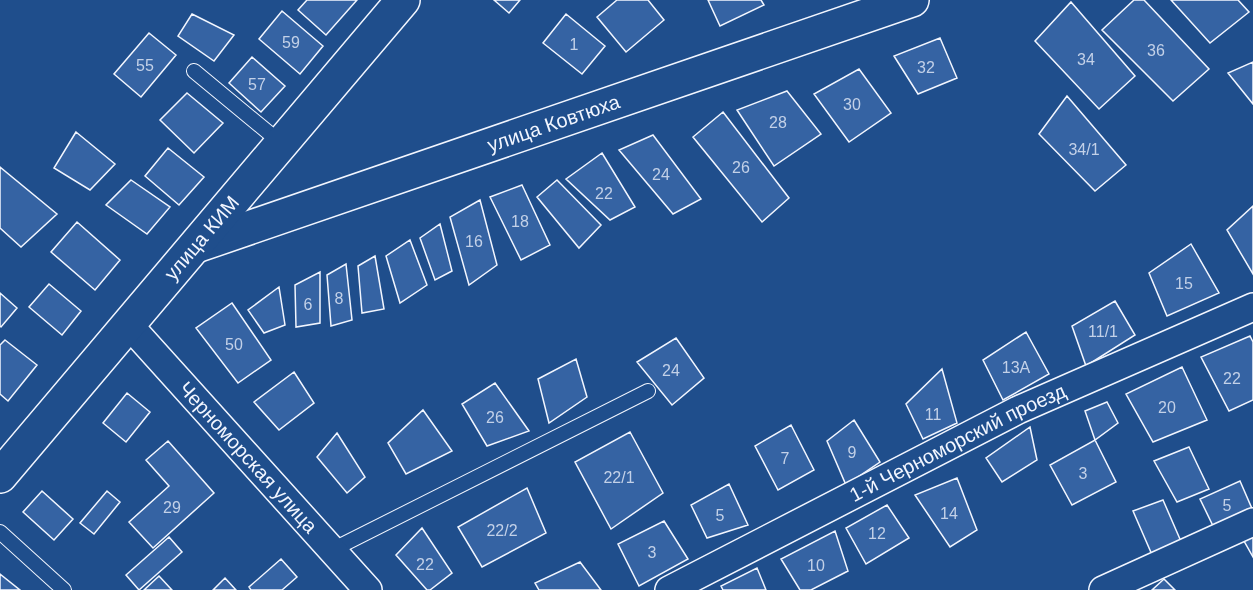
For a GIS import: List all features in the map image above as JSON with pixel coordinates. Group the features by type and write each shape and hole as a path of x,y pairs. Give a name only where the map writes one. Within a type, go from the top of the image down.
{"street":[{"name":"улица КИМ","path":"0,476 283,145 403,0"},
{"name":"улица Ковтюха","path":"196,246 912,0"},
{"name":"1-й Черноморский проезд","path":"669,590 1018,410 1253,307"},
{"name":"Черноморская улица","path":"129,325 368,590"},
{"path":"1103,590 1253,522"}],"lane":[{"path":"194,71 283,145"},
{"path":"332,550 648,391"},
{"path":"0,532 64,590"}],"building":[{"path":"307,0 357,0 326,35 298,10"},
{"path":"494,0 520,0 509,13"},
{"path":"617,0 648,0 664,20 626,52 597,17"},
{"path":"708,0 761,0 764,5 720,26"},
{"path":"1134,0 1144,0 1209,69 1173,101 1102,30"},
{"path":"1171,0 1238,0 1249,12 1210,43"},
{"path":"1071,2 1135,76 1099,109 1035,41"},
{"path":"282,11 323,46 300,74 259,39"},
{"path":"192,14 234,35 214,61 178,36"},
{"path":"566,14 605,46 582,74 543,43"},
{"path":"149,33 176,55 141,97 114,74"},
{"path":"940,38 957,78 918,94 894,56"},
{"path":"252,57 285,86 261,112 229,83"},
{"path":"1253,62 1253,104 1228,73"},
{"path":"859,69 891,113 849,142 814,94"},
{"path":"787,91 821,134 774,166 737,110"},
{"path":"187,93 223,123 194,153 160,120"},
{"path":"1067,96 1126,165 1095,191 1039,134"},
{"path":"723,112 789,198 762,222 693,137"},
{"path":"76,132 115,164 90,190 54,168"},
{"path":"653,135 701,199 673,214 619,150"},
{"path":"168,148 204,177 179,205 145,176"},
{"path":"602,153 635,207 610,220 566,179"},
{"path":"0,167 57,214 21,247 0,228"},
{"path":"131,180 170,207 147,234 106,205"},
{"path":"557,180 601,225 579,248 537,197"},
{"path":"522,185 550,245 521,260 490,197"},
{"path":"480,200 497,265 469,285 450,217"},
{"path":"1253,206 1253,274 1227,230"},
{"path":"77,222 120,260 95,290 51,252"},
{"path":"440,224 452,271 435,280 420,238"},
{"path":"410,240 427,285 400,303 386,256"},
{"path":"1191,244 1219,293 1167,316 1149,273"},
{"path":"375,256 384,309 362,313 358,266"},
{"path":"346,264 352,320 331,326 327,275"},
{"path":"320,272 320,323 296,327 295,285"},
{"path":"49,284 81,311 62,335 29,307"},
{"path":"279,287 285,325 264,333 248,310"},
{"path":"0,293 17,308 1,327 0,326"},
{"path":"1115,301 1135,335 1086,366 1072,326"},
{"path":"232,303 271,360 238,383 196,328"},
{"path":"1026,332 1049,374 1003,400 983,360"},
{"path":"1250,336 1253,342 1253,400 1229,411 1201,357"},
{"path":"676,338 704,378 672,405 637,362"},
{"path":"5,340 37,365 8,401 0,394 0,345"},
{"path":"576,359 587,397 549,423 538,379"},
{"path":"1182,367 1207,420 1153,442 1126,394"},
{"path":"942,369 957,423 923,439 906,404"},
{"path":"294,372 314,403 279,430 254,402"},
{"path":"495,383 529,431 487,446 462,404"},
{"path":"127,393 150,412 126,442 103,423"},
{"path":"1107,402 1118,423 1095,440 1085,411"},
{"path":"423,410 452,451 406,474 388,443"},
{"path":"854,420 880,462 846,485 827,441"},
{"path":"791,425 814,470 778,490 755,446"},
{"path":"1030,427 1037,460 1002,482 986,458"},
{"path":"630,432 663,493 611,529 575,462"},
{"path":"337,433 365,477 347,493 317,457"},
{"path":"1095,440 1116,482 1072,505 1050,465"},
{"path":"168,441 214,493 153,548 129,522 169,486 146,460"},
{"path":"1189,447 1209,489 1177,502 1154,461"},
{"path":"957,478 977,530 950,547 915,495"},
{"path":"1240,481 1253,511 1215,530 1200,499"},
{"path":"729,484 748,525 707,538 691,505"},
{"path":"527,488 546,533 482,567 458,527"},
{"path":"42,491 73,519 54,540 23,512"},
{"path":"107,491 120,502 94,534 80,523"},
{"path":"1163,500 1183,546 1153,557 1133,511"},
{"path":"887,505 909,538 866,564 846,528"},
{"path":"664,521 688,559 639,586 618,544"},
{"path":"422,528 452,573 430,590 427,590 396,555"},
{"path":"835,531 848,571 811,590 800,590 781,559"},
{"path":"1253,536 1253,557 1244,541"},
{"path":"169,537 182,552 139,590 126,575"},
{"path":"281,559 297,577 282,590 251,590 249,587"},
{"path":"580,562 601,590 539,590 535,583"},
{"path":"757,568 766,590 723,590 721,586"},
{"path":"0,574 20,590 0,590"},
{"path":"159,576 172,590 144,590"},
{"path":"225,578 236,590 213,590"},
{"path":"1164,579 1175,590 1152,590"}]}
